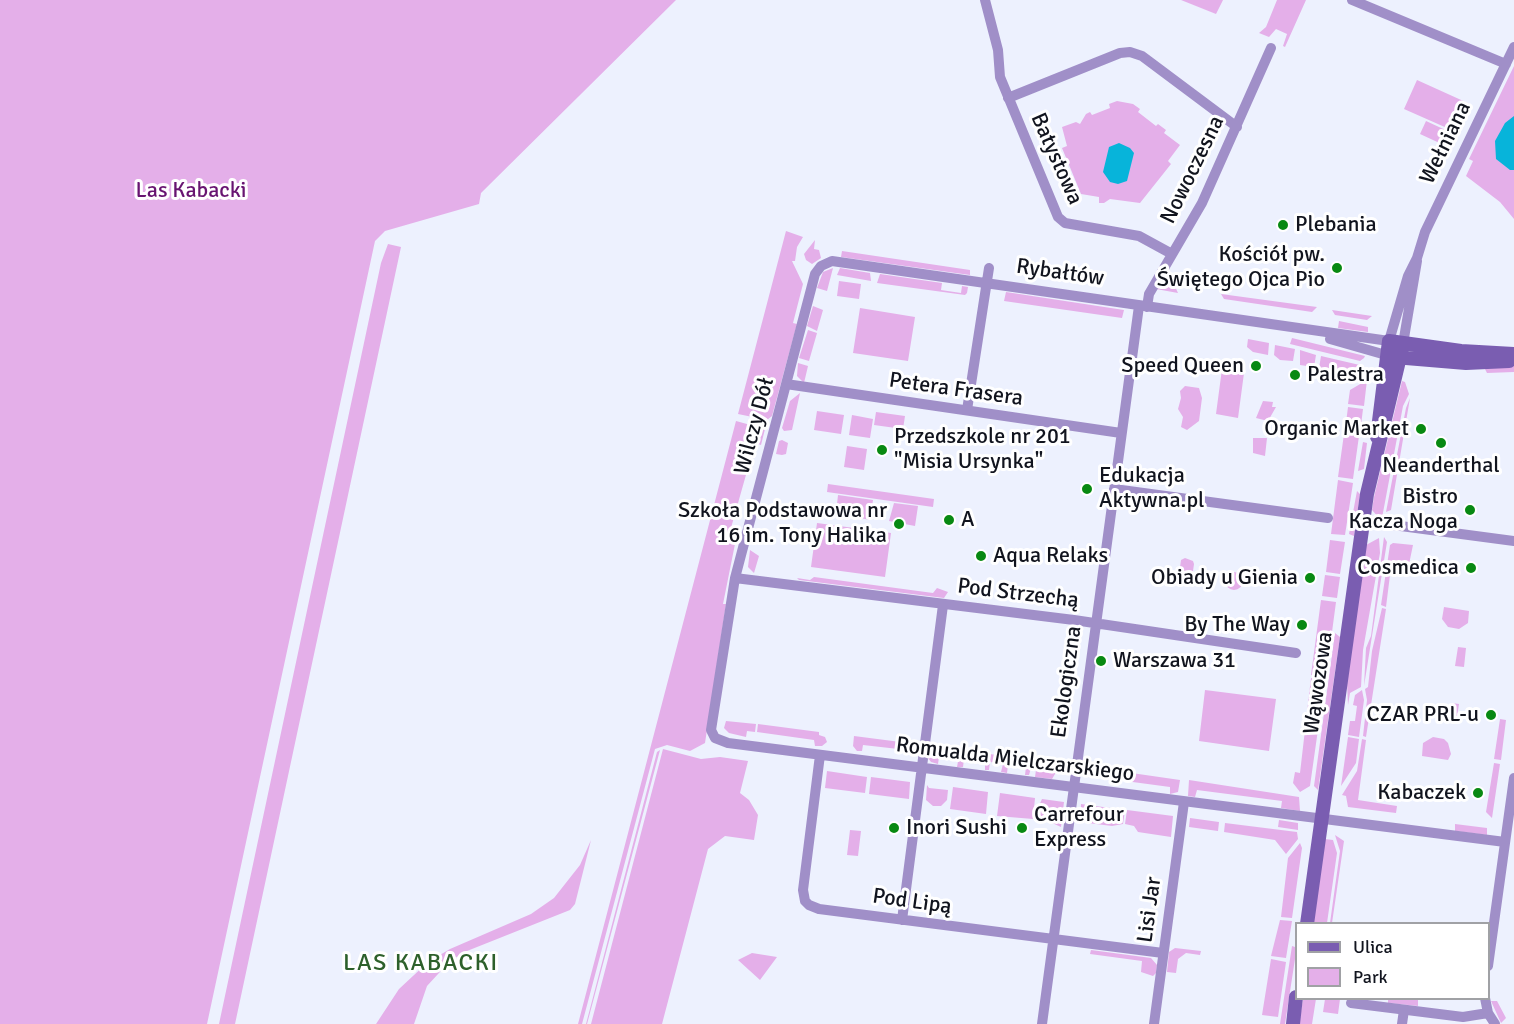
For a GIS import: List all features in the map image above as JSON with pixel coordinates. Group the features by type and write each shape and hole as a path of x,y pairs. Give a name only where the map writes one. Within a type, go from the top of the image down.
{"street":[{"name":"Batystowa","path":"985,0 998,50 1000,77 1060,220 1139,236 1172,254"},
{"path":"1352,0 1506,64"},
{"name":"Wełniana","path":"1387,348 1408,276 1433,213 1514,47"},
{"name":"Nowoczesna","path":"1143,307 1203,203 1271,48"},
{"path":"1008,98 1120,53 1130,52 1142,56 1237,127"},
{"name":"Wełniana","path":"1403,344 1417,273 1417,258"},
{"name":"Rybałtów","path":"815,274 821,266 832,261 1304,331 1387,348 1400,358 1466,363 1514,360"},
{"path":"968,410 989,267"},
{"name":"Wilczy Dół","path":"711,730 735,578 815,274"},
{"name":"Ekologiczna","path":"1042,1024 1121,433 1143,307"},
{"path":"1387,348 1403,344 1514,354"},
{"name":"Wąwozowa","path":"1307,922 1363,521 1403,344"},
{"name":"Wąwozowa","path":"1378,449 1377,415 1387,348"},
{"name":"Petera Frasera","path":"786,384 1121,433"},
{"path":"1114,489 1328,518"},
{"path":"1363,521 1514,541"},
{"name":"Pod Strzechą","path":"735,578 1095,623 1296,653"},
{"path":"902,920 943,604"},
{"name":"Romualda Mielczarskiego","path":"711,730 712,735 720,742 1505,842"},
{"name":"Pod Lipą","path":"820,755 803,890 805,901 814,908 1163,953"},
{"path":"1490,951 1514,778"},
{"name":"Lisi Jar","path":"1154,1024 1184,802"},
{"path":"1293,1024 1296,1000"},
{"path":"1485,1000 1488,1013 1495,1024"},
{"path":"1351,1003 1469,1017 1488,1013"},
{"path":"1402,1024 1404,1010"}],"green space":[{"name":"Las Kabacki","path":"0,0 676,0 481,193 479,204 385,231 375,241 207,1024 0,1024"},
{"path":"1181,0 1223,0 1216,14"},
{"path":"1277,0 1306,0 1285,47 1283,46 1287,34 1276,29 1269,37 1259,33 1266,27"},
{"path":"1514,66 1514,219 1500,202 1466,176 1473,161 1469,159"},
{"path":"1417,80 1470,104 1456,132 1404,109"},
{"path":"1117,101 1133,104 1140,109 1138,112 1156,126 1158,124 1166,130 1164,133 1180,145 1168,161 1171,164 1140,203 1110,199 1099,203 1099,197 1081,194 1062,148 1067,146 1062,127 1076,122 1080,124 1086,114 1090,112 1092,115 1110,108 1109,104"},
{"path":"1426,121 1452,133 1446,146 1420,134"},
{"path":"786,231 803,237 797,247 795,261 792,261 803,284 793,323 797,324 772,416 767,420 738,414"},
{"path":"815,240 814,249 819,250 821,258 812,264 806,260 804,254"},
{"path":"388,244 401,247 235,1024 219,1024 381,263"},
{"path":"842,251 970,270 970,275 841,257"},
{"path":"833,268 827,291 817,288 823,272"},
{"path":"840,268 870,273 871,281 837,275"},
{"path":"880,274 942,283 941,290 961,293 962,286 968,287 967,293 965,295 877,283"},
{"path":"1164,277 1173,282 1178,293 1156,289"},
{"path":"839,281 861,284 859,299 837,296"},
{"path":"1006,292 1124,310 1122,318 1004,301"},
{"path":"1221,294 1317,307 1312,312 1224,299"},
{"path":"813,306 823,310 817,331 807,326"},
{"path":"860,308 915,317 908,361 853,353"},
{"path":"1332,310 1372,316 1367,320 1335,315"},
{"path":"1339,321 1368,327 1368,332 1338,328"},
{"path":"808,330 817,333 809,361 799,358"},
{"path":"1292,338 1365,356 1360,361 1290,344"},
{"path":"1248,339 1269,343 1268,355 1253,352 1247,347"},
{"path":"1275,345 1295,349 1293,361 1280,360 1274,355"},
{"path":"1300,350 1316,355 1314,367 1300,365"},
{"path":"1321,356 1364,367 1340,374 1323,372 1319,368"},
{"path":"798,363 808,366 804,383 797,376"},
{"path":"1514,365 1514,372 1487,373 1485,369"},
{"path":"1222,369 1244,373 1238,418 1216,414"},
{"path":"1367,380 1364,406 1348,404 1350,390"},
{"path":"1402,381 1405,382 1409,394 1403,406 1382,518 1379,518 1372,510 1374,497"},
{"path":"1185,386 1199,388 1202,398 1199,421 1187,430 1181,427 1183,417 1178,409 1180,391"},
{"path":"800,393 792,430 784,431 782,428 790,401"},
{"path":"1410,398 1391,510 1386,512 1406,408"},
{"path":"1263,401 1273,402 1272,407 1276,407 1268,421 1256,418"},
{"path":"1348,407 1363,409 1360,433 1345,431"},
{"path":"817,411 844,415 841,434 814,430"},
{"path":"876,412 905,416 903,429 874,425"},
{"path":"852,415 873,419 870,438 849,435"},
{"path":"736,421 765,429 761,445 755,443 727,542 735,544 723,604 726,604 705,743 690,751 667,745 655,749 582,1024 578,1024"},
{"path":"1344,434 1359,436 1353,479 1338,477"},
{"path":"1253,438 1267,438 1265,456 1253,453"},
{"path":"779,441 788,443 786,454 776,454"},
{"path":"1363,442 1367,443 1364,469 1358,471"},
{"path":"847,446 867,449 864,470 844,467"},
{"path":"1338,480 1353,483 1345,535 1331,534"},
{"path":"828,484 934,499 933,507 827,492"},
{"path":"1357,491 1360,494 1354,536 1349,534"},
{"path":"838,495 873,500 870,520 836,513"},
{"path":"894,503 918,506 915,526 889,521"},
{"path":"817,523 891,533 885,577 811,567"},
{"path":"1384,537 1387,542 1364,686 1366,648 1371,636"},
{"path":"1379,538 1380,553 1363,650 1361,687 1350,693 1348,705 1347,683 1366,545"},
{"path":"1330,540 1345,542 1340,574 1326,572"},
{"path":"1393,543 1413,545 1408,569 1391,567 1386,607 1381,605 1390,545"},
{"path":"750,550 759,556 754,573 748,567"},
{"path":"1185,558 1193,561 1194,564 1192,578 1189,579 1179,575 1181,560"},
{"path":"1230,572 1238,572 1243,577 1241,588 1230,590 1225,585 1225,577"},
{"path":"1325,575 1340,577 1337,598 1322,596"},
{"path":"814,577 933,593 937,588 948,592 944,598 799,580 797,578 810,580"},
{"path":"1321,600 1336,602 1326,677 1311,675"},
{"path":"1444,607 1469,611 1468,623 1459,629 1448,627 1442,619"},
{"path":"1382,608 1386,609 1366,737 1363,736 1367,700 1365,689 1368,687 1372,651"},
{"path":"1335,633 1340,637 1318,790 1314,786"},
{"path":"1458,647 1466,648 1464,667 1455,666"},
{"path":"1311,678 1325,680 1310,786 1300,792 1293,783 1295,772 1300,773"},
{"path":"1205,690 1276,699 1269,751 1199,741"},
{"path":"1362,690 1364,700 1359,737 1348,735 1350,721 1355,721 1357,706 1353,705 1355,695"},
{"path":"1451,703 1459,704 1456,723 1448,722"},
{"path":"1500,719 1506,720 1501,760 1494,759"},
{"path":"726,721 756,724 755,732 747,731 746,737 729,733 724,728"},
{"path":"758,724 819,732 819,735 825,737 827,742 822,746 815,746 814,740 757,732"},
{"path":"854,736 916,744 916,751 863,745 862,751 857,751 853,746"},
{"path":"1348,737 1359,739 1356,763 1341,786"},
{"path":"1433,737 1444,739 1448,743 1451,754 1448,760 1422,756 1423,743"},
{"path":"1362,739 1366,740 1358,800 1397,806 1396,813 1348,807 1346,796 1342,795 1357,771"},
{"path":"932,747 947,748 945,757 939,757 938,764 931,762 928,758 928,750 932,750"},
{"path":"663,749 701,759 720,757 748,761 740,793 749,800 758,815 754,840 725,836 708,849 662,1024 591,1024"},
{"path":"660,750 587,1024 586,1024 657,752"},
{"path":"960,750 997,755 996,763 990,762 989,770 985,770 985,762 964,759 963,767 957,767"},
{"path":"998,755 1018,758 1017,766 1008,765 1007,773 1001,772 1003,764 997,763"},
{"path":"1019,758 1041,761 1040,769 1031,768 1029,775 1025,775 1026,767 1018,766"},
{"path":"1042,761 1061,764 1052,779 1035,777 1036,770 1041,770"},
{"path":"1494,763 1500,764 1492,818 1486,812"},
{"path":"1090,767 1180,780 1178,792 1170,794 1170,787 1088,776"},
{"path":"827,771 867,777 865,793 825,788"},
{"path":"871,777 910,782 909,799 869,794"},
{"path":"1189,780 1299,797 1300,811 1281,808 1282,801 1197,790 1195,797 1188,796"},
{"path":"927,785 929,788 948,790 947,800 941,806 933,806 926,800"},
{"path":"953,787 988,792 986,814 950,809"},
{"path":"1000,793 1035,798 1033,819 997,816"},
{"path":"1042,799 1064,802 1061,827 1039,817 1037,810"},
{"path":"1081,804 1125,810 1123,824 1112,826 1080,822"},
{"path":"1127,810 1173,816 1171,837 1138,832 1134,826 1125,824"},
{"path":"1190,818 1219,822 1218,831 1189,827"},
{"path":"1279,820 1298,823 1298,830 1278,827"},
{"path":"1225,823 1297,832 1298,839 1286,854 1275,840 1224,832"},
{"path":"1455,824 1487,828 1487,835 1455,831"},
{"path":"850,830 861,831 858,856 847,855"},
{"path":"1335,835 1344,841 1332,922 1330,922 1340,851"},
{"path":"1325,839 1333,840 1337,853 1327,922 1313,922"},
{"path":"591,840 575,904 570,910 467,951 450,961 427,986 414,1024 376,1024 399,989 428,962 450,949 531,914 554,898 580,865"},
{"path":"1300,843 1302,848 1292,918 1281,917 1288,858"},
{"path":"1280,920 1292,921 1286,958 1271,956"},
{"path":"1292,946 1295,947 1295,959 1285,1024 1280,1024"},
{"path":"1175,948 1201,951 1200,955 1186,953 1178,959 1176,973 1167,972 1169,952"},
{"path":"1091,950 1151,958 1157,965 1156,973 1153,976 1141,972 1142,961 1090,954"},
{"path":"752,953 777,957 760,980 738,960"},
{"path":"1271,959 1286,962 1278,1017 1262,1015"},
{"path":"1303,1000 1316,1000 1312,1024 1299,1024"},
{"path":"1325,1000 1340,1000 1338,1014 1323,1012"},
{"path":"1388,1000 1418,1000 1418,1006 1388,1003"},
{"path":"1491,1001 1497,1001 1506,1018 1501,1023"}],"water":[{"path":"1514,116 1514,170 1510,170 1496,159 1495,141 1505,123"},
{"path":"1119,143 1130,148 1134,153 1127,181 1118,184 1110,182 1103,172 1109,147"}],"place":[{"name":"Plebania","path":"1283,225"},
{"name":"Kościół pw. Świętego Ojca Pio","path":"1337,268"},
{"name":"Speed Queen","path":"1256,366"},
{"name":"Palestra","path":"1295,375"},
{"name":"Organic Market","path":"1421,429"},
{"name":"Neanderthal","path":"1441,443"},
{"name":"Przedszkole nr 201 \"Misia Ursynka\"","path":"882,450"},
{"name":"Edukacja Aktywna.pl","path":"1087,489"},
{"name":"Bistro Kacza Noga","path":"1470,510"},
{"name":"A","path":"949,520"},
{"name":"Szkoła Podstawowa nr 16 im. Tony Halika","path":"899,524"},
{"name":"Aqua Relaks","path":"981,556"},
{"name":"Cosmedica","path":"1471,568"},
{"name":"Obiady u Gienia","path":"1310,578"},
{"name":"By The Way","path":"1302,625"},
{"name":"Warszawa 31","path":"1101,661"},
{"name":"CZAR PRL-u","path":"1491,715"},
{"name":"Kabaczek","path":"1478,793"},
{"name":"Inori Sushi","path":"894,828"},
{"name":"Carrefour Express","path":"1022,828"}],"district":[{"name":"LAS KABACKI","path":"421,964"}]}
